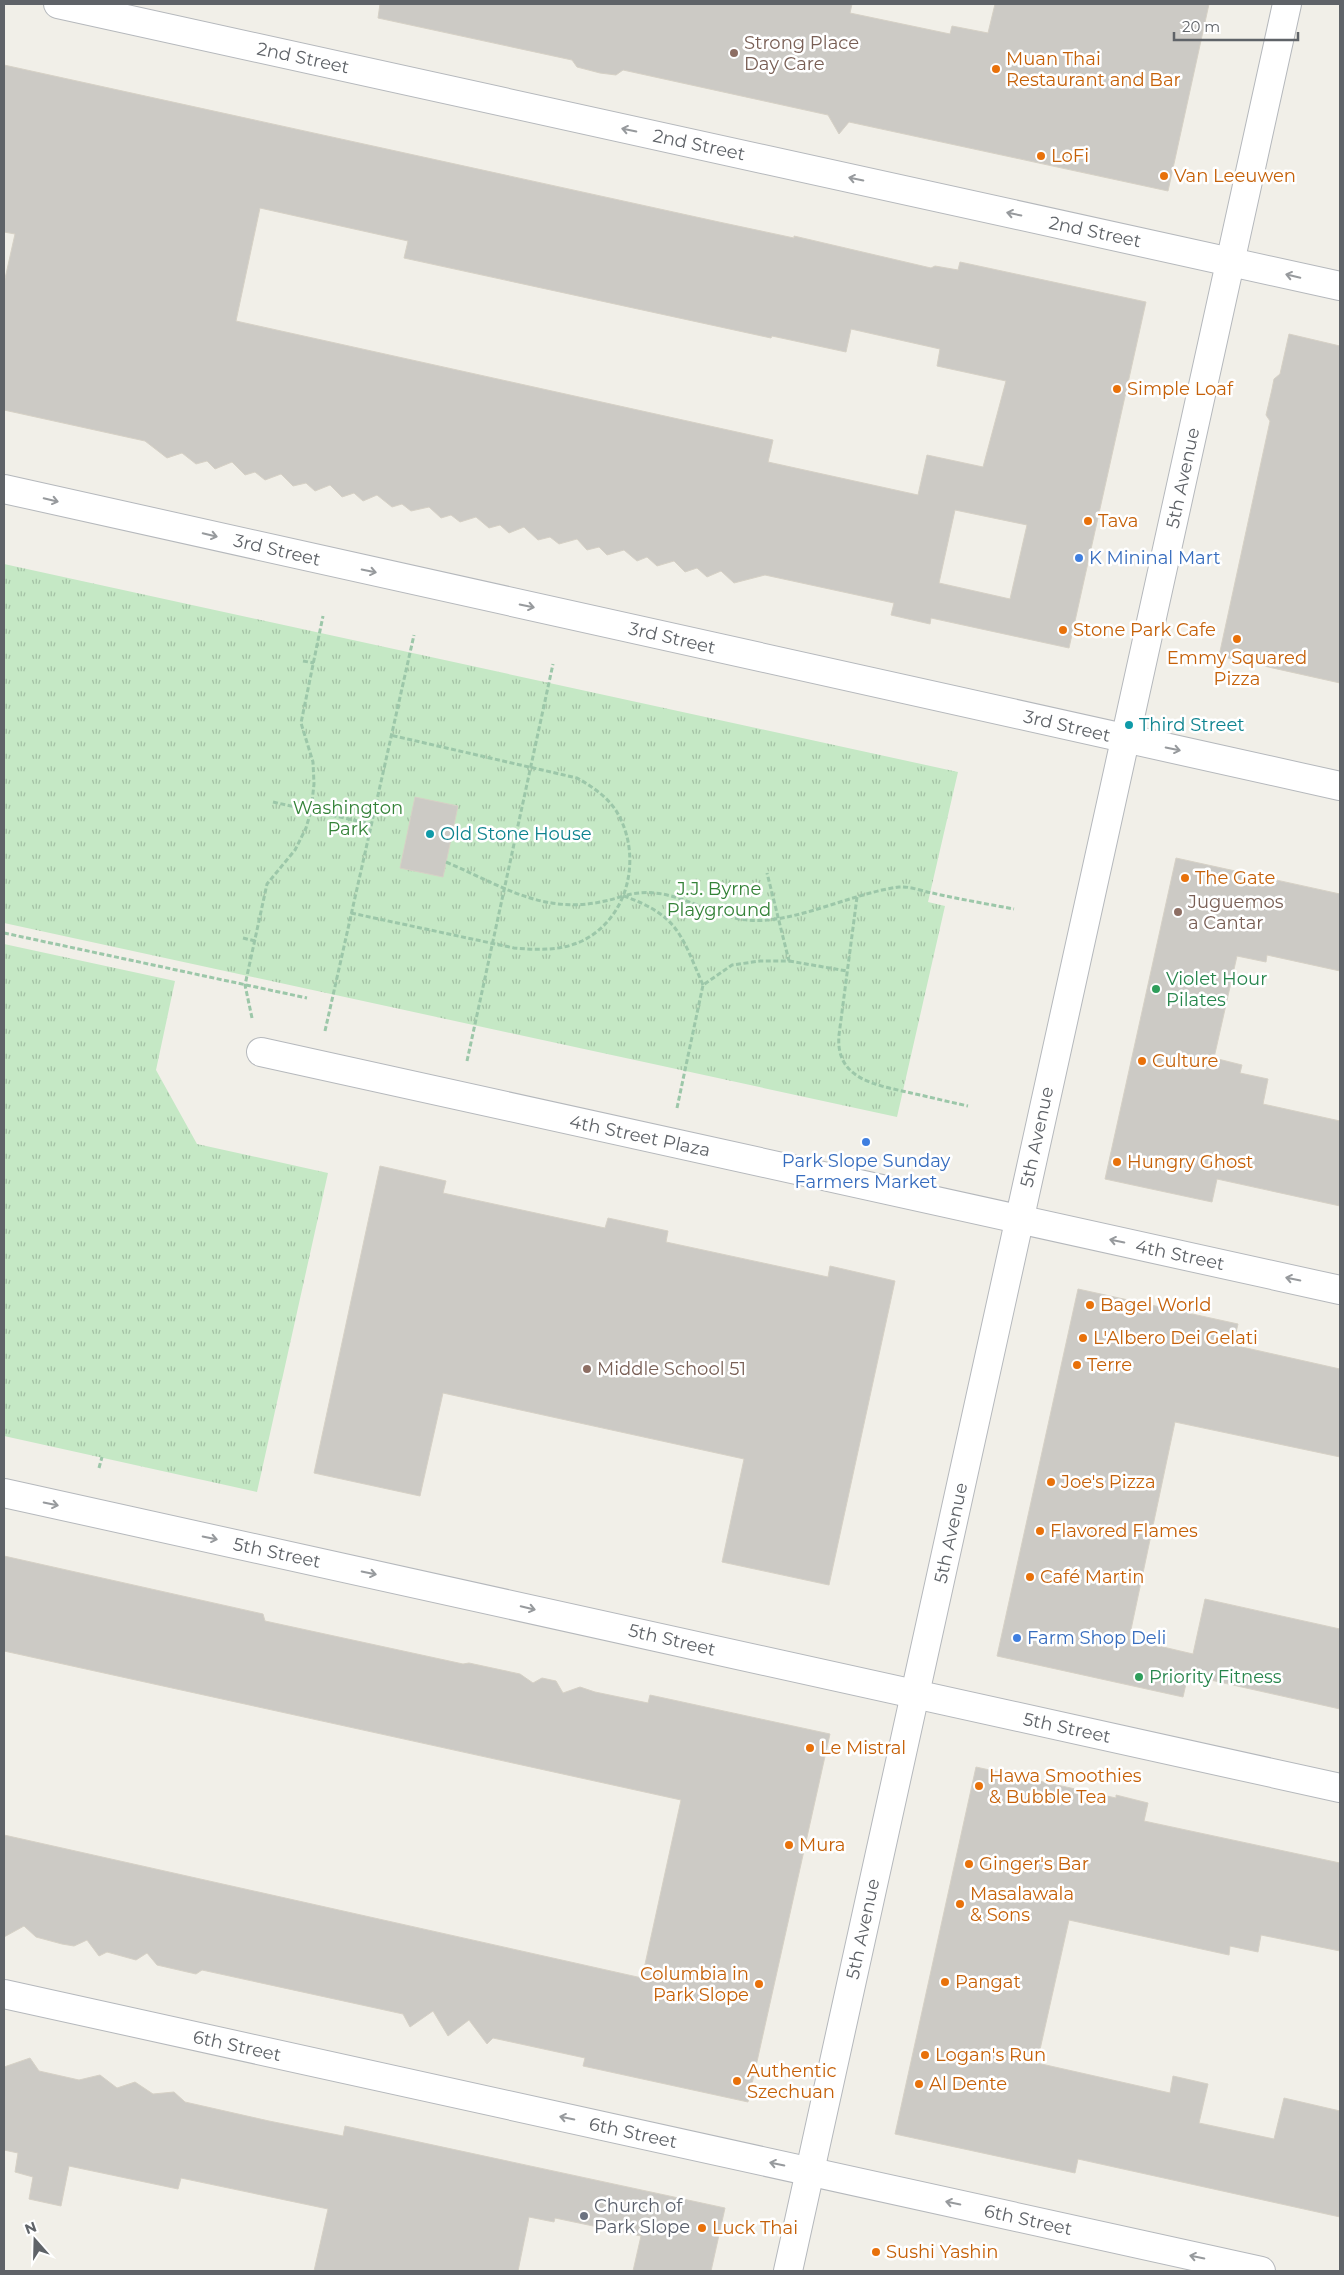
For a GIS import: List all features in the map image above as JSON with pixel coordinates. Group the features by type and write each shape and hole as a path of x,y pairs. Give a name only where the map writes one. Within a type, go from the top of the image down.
{"street":[{"name":"2nd Street","path":"58,4 1340,286"},
{"name":"5th Avenue","path":"788,2271 1287,4"},
{"name":"3rd Street","path":"4,489 1340,786"},
{"name":"4th Street Plaza","path":"260,1052 1019,1219"},
{"name":"4th Street","path":"1019,1219 1340,1290"},
{"name":"5th Street","path":"4,1493 1340,1788"},
{"name":"6th Street","path":"4,1994 1261,2271"}],"path":[{"path":"260,1052 245,985 267,884 281,870 295,850 306,828 311,811 314,784 313,762 301,723 324,616"},
{"path":"318,1065 414,634"},
{"path":"303,661 314,663"},
{"path":"459,1096 554,664"},
{"path":"351,913 492,943 540,951 564,947 583,940 600,928 613,914 624,896 630,877 631,853 626,829 614,808 598,790 577,778 390,735"},
{"path":"273,802 371,824"},
{"path":"446,862 549,904 566,906 586,906 644,891 654,892 735,918 761,921 778,919 857,897 902,887 1014,909"},
{"path":"767,873 789,961"},
{"path":"624,896 655,909 668,919 688,947 703,985 670,1143"},
{"path":"857,897 838,1046 841,1058 847,1066 870,1084 968,1106"},
{"path":"4,933 307,998"},
{"path":"243,938 255,941"},
{"path":"703,985 732,964 760,961 789,961 847,971"},
{"path":"99,1468 102,1457"}],"green space":[{"path":"4,564 958,772 928,902 945,906 897,1117 4,923"},
{"path":"4,944 175,981 156,1070 197,1144 328,1173 257,1492 4,1436"}],"building":[{"path":"380,4 852,4 850,13 950,34 952,26 988,33 995,4 1209,4 1168,191 849,122 839,134 828,115 623,70 616,75 600,73 577,67 572,60 378,18"},
{"path":"4,65 719,222 794,238 794,236 931,268 935,266 958,270 960,262 1146,302 1069,648 931,618 930,624 891,615 894,603 765,575 734,583 721,571 707,577 697,568 685,572 674,561 657,566 647,557 637,561 624,550 607,555 599,547 587,550 577,539 559,544 550,537 538,540 524,527 509,533 500,525 489,528 476,517 460,522 451,515 441,518 429,507 411,511 402,504 392,507 377,495 363,501 354,493 342,497 330,485 315,491 306,483 293,486 281,474 265,480 255,472 245,475 232,462 215,469 207,461 196,464 182,453 167,458 145,441 4,410 4,283 15,234 4,232","holes":["260,208 408,241 404,258 771,338 772,336 846,352 851,329 940,349 937,366 1006,381 983,467 927,455 918,495 768,462 773,440 236,321","955,510 1027,525 1010,599 939,583"]},
{"path":"1289,334 1340,346 1340,683 1219,656 1270,421 1266,415 1274,379 1280,374"},
{"name":"Old Stone House","path":"415,797 458,806 443,877 400,868"},
{"path":"1176,858 1340,894 1340,971 1267,955 1266,962 1237,956 1214,1058 1242,1065 1240,1073 1268,1079 1263,1104 1340,1121 1340,1206 1217,1179 1212,1202 1105,1179"},
{"path":"380,1166 446,1181 443,1193 605,1228 608,1218 668,1231 666,1242 828,1277 830,1266 895,1281 829,1585 722,1562 744,1459 443,1393 420,1496 314,1473"},
{"path":"1078,1289 1238,1324 1233,1345 1340,1369 1340,1457 1175,1422 1129,1639 1193,1654 1205,1599 1340,1629 1340,1709 1188,1675 1183,1697 997,1656"},
{"path":"4,1556 263,1614 265,1621 463,1664 469,1663 520,1674 533,1683 542,1678 556,1681 563,1693 580,1687 648,1703 650,1695 830,1734 748,2102 583,2066 585,2058 493,2038 487,2044 469,2020 448,2036 433,2011 410,2027 403,2014 202,1970 196,1974 157,1965 147,1953 136,1960 107,1952 99,1956 87,1940 74,1946 62,1944 36,1937 24,1926 4,1937 4,1835 642,1978 681,1800 4,1651"},
{"path":"976,1767 1116,1798 1116,1795 1148,1803 1144,1821 1340,1863 1340,1951 1261,1935 1258,1952 1230,1946 1229,1955 1069,1920 1037,2063 1170,2093 1173,2076 1208,2084 1199,2123 1274,2139 1284,2098 1340,2111 1340,2217 1078,2159 1075,2173 895,2134"},
{"path":"30,2058 39,2071 79,2080 100,2075 117,2088 135,2082 153,2094 174,2092 185,2102 269,2121 343,2136 345,2126 725,2208 711,2271 633,2271 641,2236 555,2218 554,2222 529,2217 518,2271 314,2271 328,2209 181,2178 178,2189 69,2166 61,2206 29,2199 33,2177 15,2172 18,2153 4,2150 4,2067"}],"place":[{"name":"Strong Place Day Care","path":"734,53"},
{"name":"Muan Thai Restaurant and Bar","path":"996,69"},
{"name":"LoFi","path":"1041,156"},
{"name":"Van Leeuwen","path":"1164,176"},
{"name":"Simple Loaf","path":"1117,389"},
{"name":"Tava","path":"1088,521"},
{"name":"K Mininal Mart","path":"1079,558"},
{"name":"Stone Park Cafe","path":"1063,630"},
{"name":"Emmy Squared Pizza","path":"1237,639"},
{"name":"Third Street","path":"1129,725"},
{"name":"Old Stone House","path":"430,834"},
{"name":"The Gate","path":"1185,878"},
{"name":"Juguemos a Cantar","path":"1178,912"},
{"name":"Violet Hour Pilates","path":"1156,989"},
{"name":"Culture","path":"1142,1061"},
{"name":"Park Slope Sunday Farmers Market","path":"866,1142"},
{"name":"Hungry Ghost","path":"1117,1162"},
{"name":"Bagel World","path":"1090,1305"},
{"name":"L'Albero Dei Gelati","path":"1083,1338"},
{"name":"Terre","path":"1077,1365"},
{"name":"Middle School 51","path":"587,1369"},
{"name":"Joe's Pizza","path":"1051,1482"},
{"name":"Flavored Flames","path":"1040,1531"},
{"name":"Café Martin","path":"1030,1577"},
{"name":"Farm Shop Deli","path":"1017,1638"},
{"name":"Priority Fitness","path":"1139,1677"},
{"name":"Le Mistral","path":"810,1748"},
{"name":"Hawa Smoothies & Bubble Tea","path":"979,1786"},
{"name":"Mura","path":"789,1845"},
{"name":"Ginger's Bar","path":"969,1864"},
{"name":"Masalawala & Sons","path":"960,1904"},
{"name":"Pangat","path":"945,1982"},
{"name":"Columbia in Park Slope","path":"759,1984"},
{"name":"Logan's Run","path":"925,2055"},
{"name":"Authentic Szechuan","path":"737,2081"},
{"name":"Al Dente","path":"919,2084"},
{"name":"Church of Park Slope","path":"584,2216"},
{"name":"Luck Thai","path":"702,2228"},
{"name":"Sushi Yashin","path":"876,2252"}],"park label":[{"name":"Washington Park","path":"348,818"},
{"name":"J.J. Byrne Playground","path":"719,900"}]}
